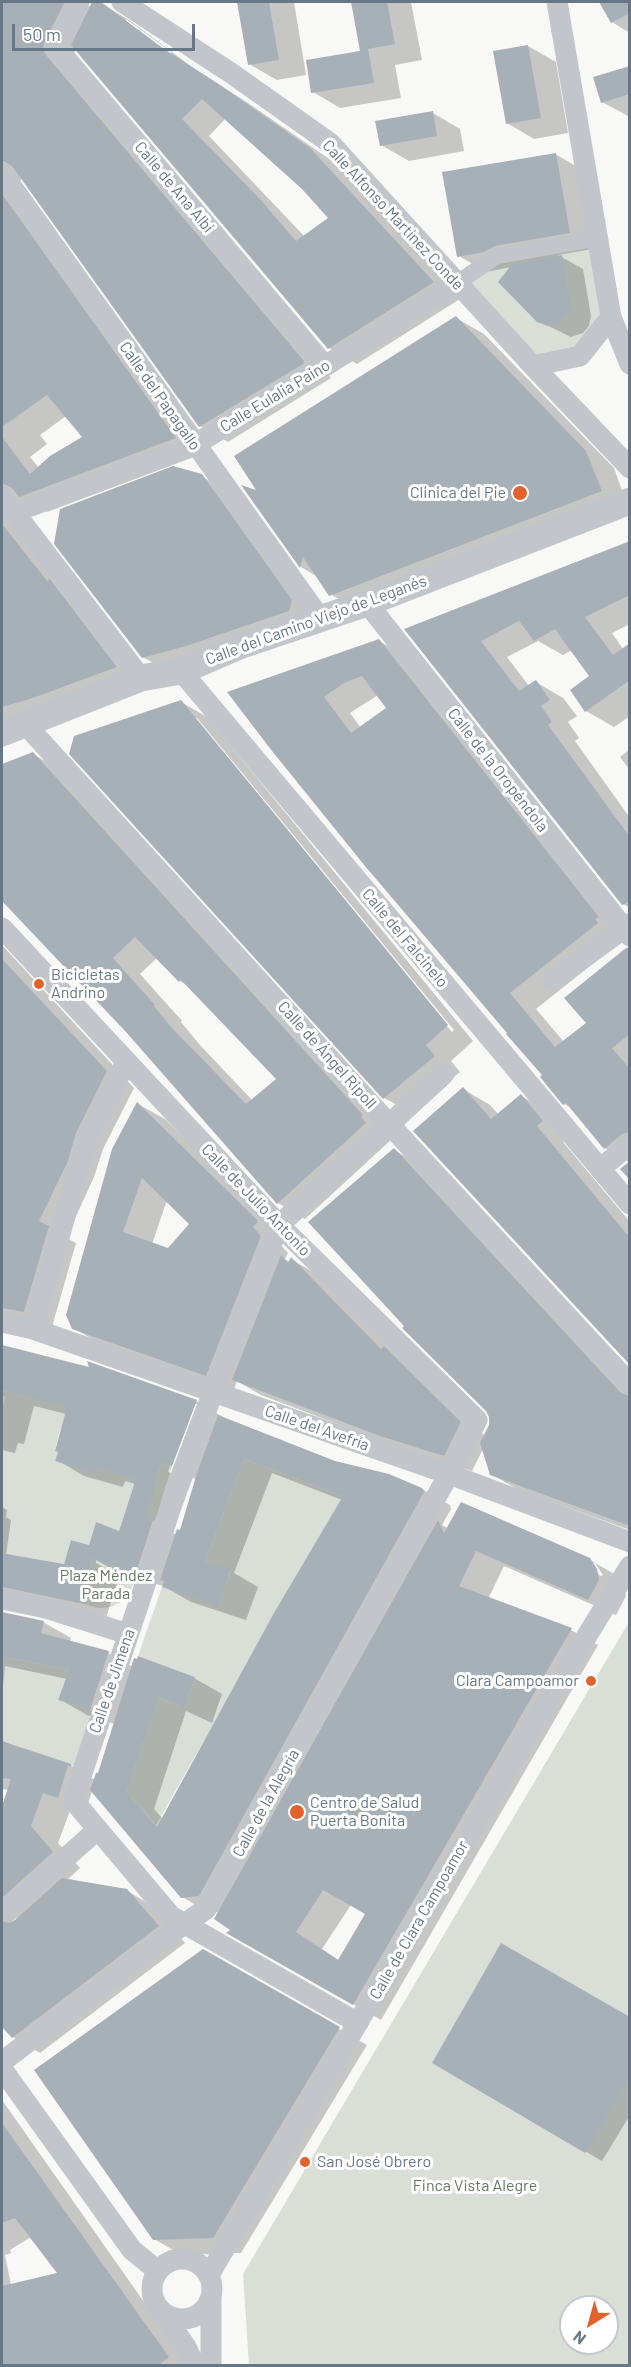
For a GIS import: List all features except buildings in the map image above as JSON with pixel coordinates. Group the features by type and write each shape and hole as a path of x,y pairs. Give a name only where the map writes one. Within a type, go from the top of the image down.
{"street":[{"name":"Calle de Ana Albí","path":"79,2 56,47 326,366"},
{"name":"Calle Alfonso Martínez Conde","path":"122,2 231,73 330,143 533,366 630,468"},
{"path":"557,2 611,317 630,364"},
{"name":"Calle del Papagallo","path":"2,173 194,445 320,618"},
{"path":"457,283 497,256 599,238"},
{"name":"Calle Eulalia Paino","path":"8,504 194,445 326,366 457,283"},
{"path":"533,366 580,356 611,317"},
{"name":"Calle del Camino Viejo de Leganés","path":"14,729 141,678 181,671 238,646 367,603 630,501"},
{"path":"8,504 141,678"},
{"name":"Calle de la Oropéndola","path":"367,603 627,929"},
{"name":"Calle del Falcinelo","path":"181,671 630,1204"},
{"name":"Calle de Ángel Ripoll","path":"14,729 388,1123 630,1384"},
{"name":"Calle de Julio Antonio","path":"2,928 279,1225 477,1419 449,1474"},
{"path":"553,980 627,929"},
{"path":"33,1329 87,1139 126,1062"},
{"path":"279,1225 444,1074"},
{"path":"600,1169 630,1144"},
{"name":"Calle de Jimena","path":"97,1830 73,1800 128,1634 213,1392 279,1225"},
{"name":"Calle del Avefría","path":"2,1322 33,1329 449,1474 630,1542"},
{"name":"Calle de la Alegría","path":"2,2062 206,1909 449,1474"},
{"name":"Calle de Clara Campoamor","path":"209,2275 567,1668 630,1566"},
{"path":"2,1599 46,1608 128,1634"},
{"path":"7,1910 97,1830 171,1916 358,2023"},
{"path":"2,2069 132,2250 158,2271"},
{"path":"195,2366 186,2347 156,2303 152,2292 153,2281 158,2271 167,2263 179,2259 191,2260 209,2275 212,2286 211,2366"},
{"path":"162,2312 173,2318 185,2319 197,2316 206,2308 211,2297"}],"green space":[{"path":"599,238 611,317 580,356 533,366 457,283 497,256"},
{"path":"2,1390 73,1408 60,1430 55,1461 98,1464 155,1484 161,1463 172,1466 155,1521 126,1510 119,1531 96,1523 89,1545 71,1540 64,1564 2,1553 2,1412 5,1397 2,1396"},
{"path":"244,1459 343,1496 156,1825 127,1792 159,1697 184,1708 195,1677 138,1656 162,1587 218,1605 231,1570 205,1561"},
{"name":"Plaza Méndez Parada","path":"92,1559 137,1573 130,1592 121,1602 111,1607 98,1608 79,1603"},
{"name":"Finca Vista Alegre","path":"629,1622 629,2365 249,2365 243,2274"},
{"path":"2,1656 69,1670 58,1700 101,1713 83,1770 12,1744 2,1743"}],"place":[{"name":"Clinica del Pie","path":"520,493"},
{"name":"Bicicletas Andrino","path":"39,984"},
{"name":"Clara Campoamor","path":"591,1681"},
{"name":"Centro de Salud Puerta Bonita","path":"297,1812"},
{"name":"San José Obrero","path":"305,2162"}]}
